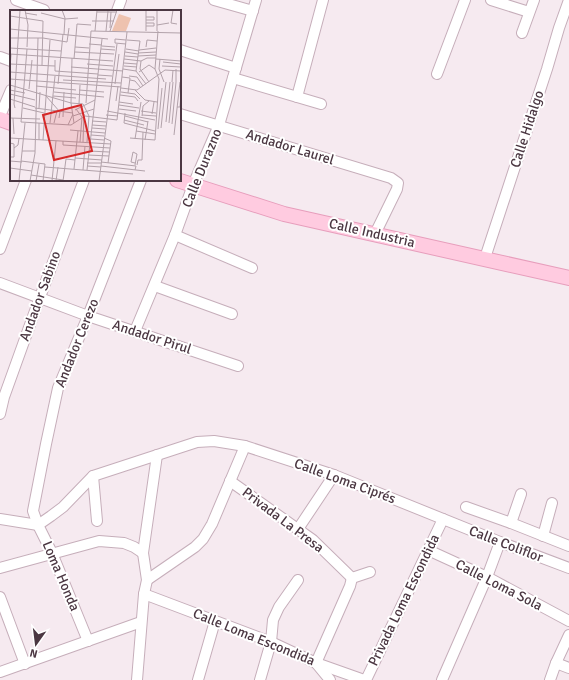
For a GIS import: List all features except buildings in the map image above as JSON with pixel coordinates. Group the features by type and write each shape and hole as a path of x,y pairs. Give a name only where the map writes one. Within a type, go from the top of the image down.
{"street":[{"path":"16,0 46,7"},
{"path":"117,10 121,0"},
{"path":"214,0 253,11"},
{"name":"Calle Durazno","path":"135,331 155,286 193,185 219,125 256,0"},
{"path":"297,97 323,0"},
{"path":"437,74 465,0"},
{"path":"491,0 529,12"},
{"path":"522,34 534,0"},
{"name":"Calle Hidalgo","path":"485,258 547,69 558,28 569,0"},
{"path":"181,50 236,68"},
{"path":"0,57 10,61"},
{"path":"233,78 321,104"},
{"path":"10,92 0,117 10,122"},
{"name":"Andador Laurel","path":"181,114 391,178 398,183 397,189 375,234"},
{"path":"0,249 26,181"},
{"name":"Andador Sabino","path":"0,414 4,397 84,181"},
{"name":"Andador Cerezo","path":"33,511 58,388 141,181"},
{"name":"Calle Industria","path":"180,181 284,214 568,275"},
{"path":"175,235 252,268"},
{"name":"Andador Pirul","path":"0,283 88,316 238,366"},
{"path":"155,286 232,314"},
{"name":"Calle Loma Ciprés","path":"93,476 198,442 214,441 245,446 334,475 443,519"},
{"path":"147,580 195,547 203,539 212,524 245,446"},
{"path":"137,680 141,622 147,580 143,554 157,455"},
{"path":"298,529 334,475"},
{"path":"93,476 97,521"},
{"path":"0,519 38,525 63,507 93,476"},
{"name":"Privada La Presa","path":"230,480 313,540 352,578"},
{"path":"511,523 521,494"},
{"path":"543,536 552,503"},
{"path":"466,507 569,546"},
{"name":"Loma Honda","path":"33,511 88,641"},
{"name":"Calle Coliflor","path":"443,519 569,568"},
{"name":"Privada Loma Escondida","path":"365,680 443,519"},
{"path":"0,568 99,541 124,543 134,547 143,554"},
{"path":"442,680 487,577 500,542"},
{"name":"Calle Loma Sola","path":"428,550 487,577 569,620"},
{"path":"330,680 316,663 350,586 352,578 370,572"},
{"path":"260,680 271,642 273,620 276,612 298,580"},
{"name":"Calle Loma Escondida","path":"144,594 271,642 316,663 365,680"},
{"path":"0,597 24,664"},
{"path":"198,680 215,621"},
{"path":"0,672 141,622"},
{"path":"550,680 569,635"},
{"path":"556,663 569,668"}]}
